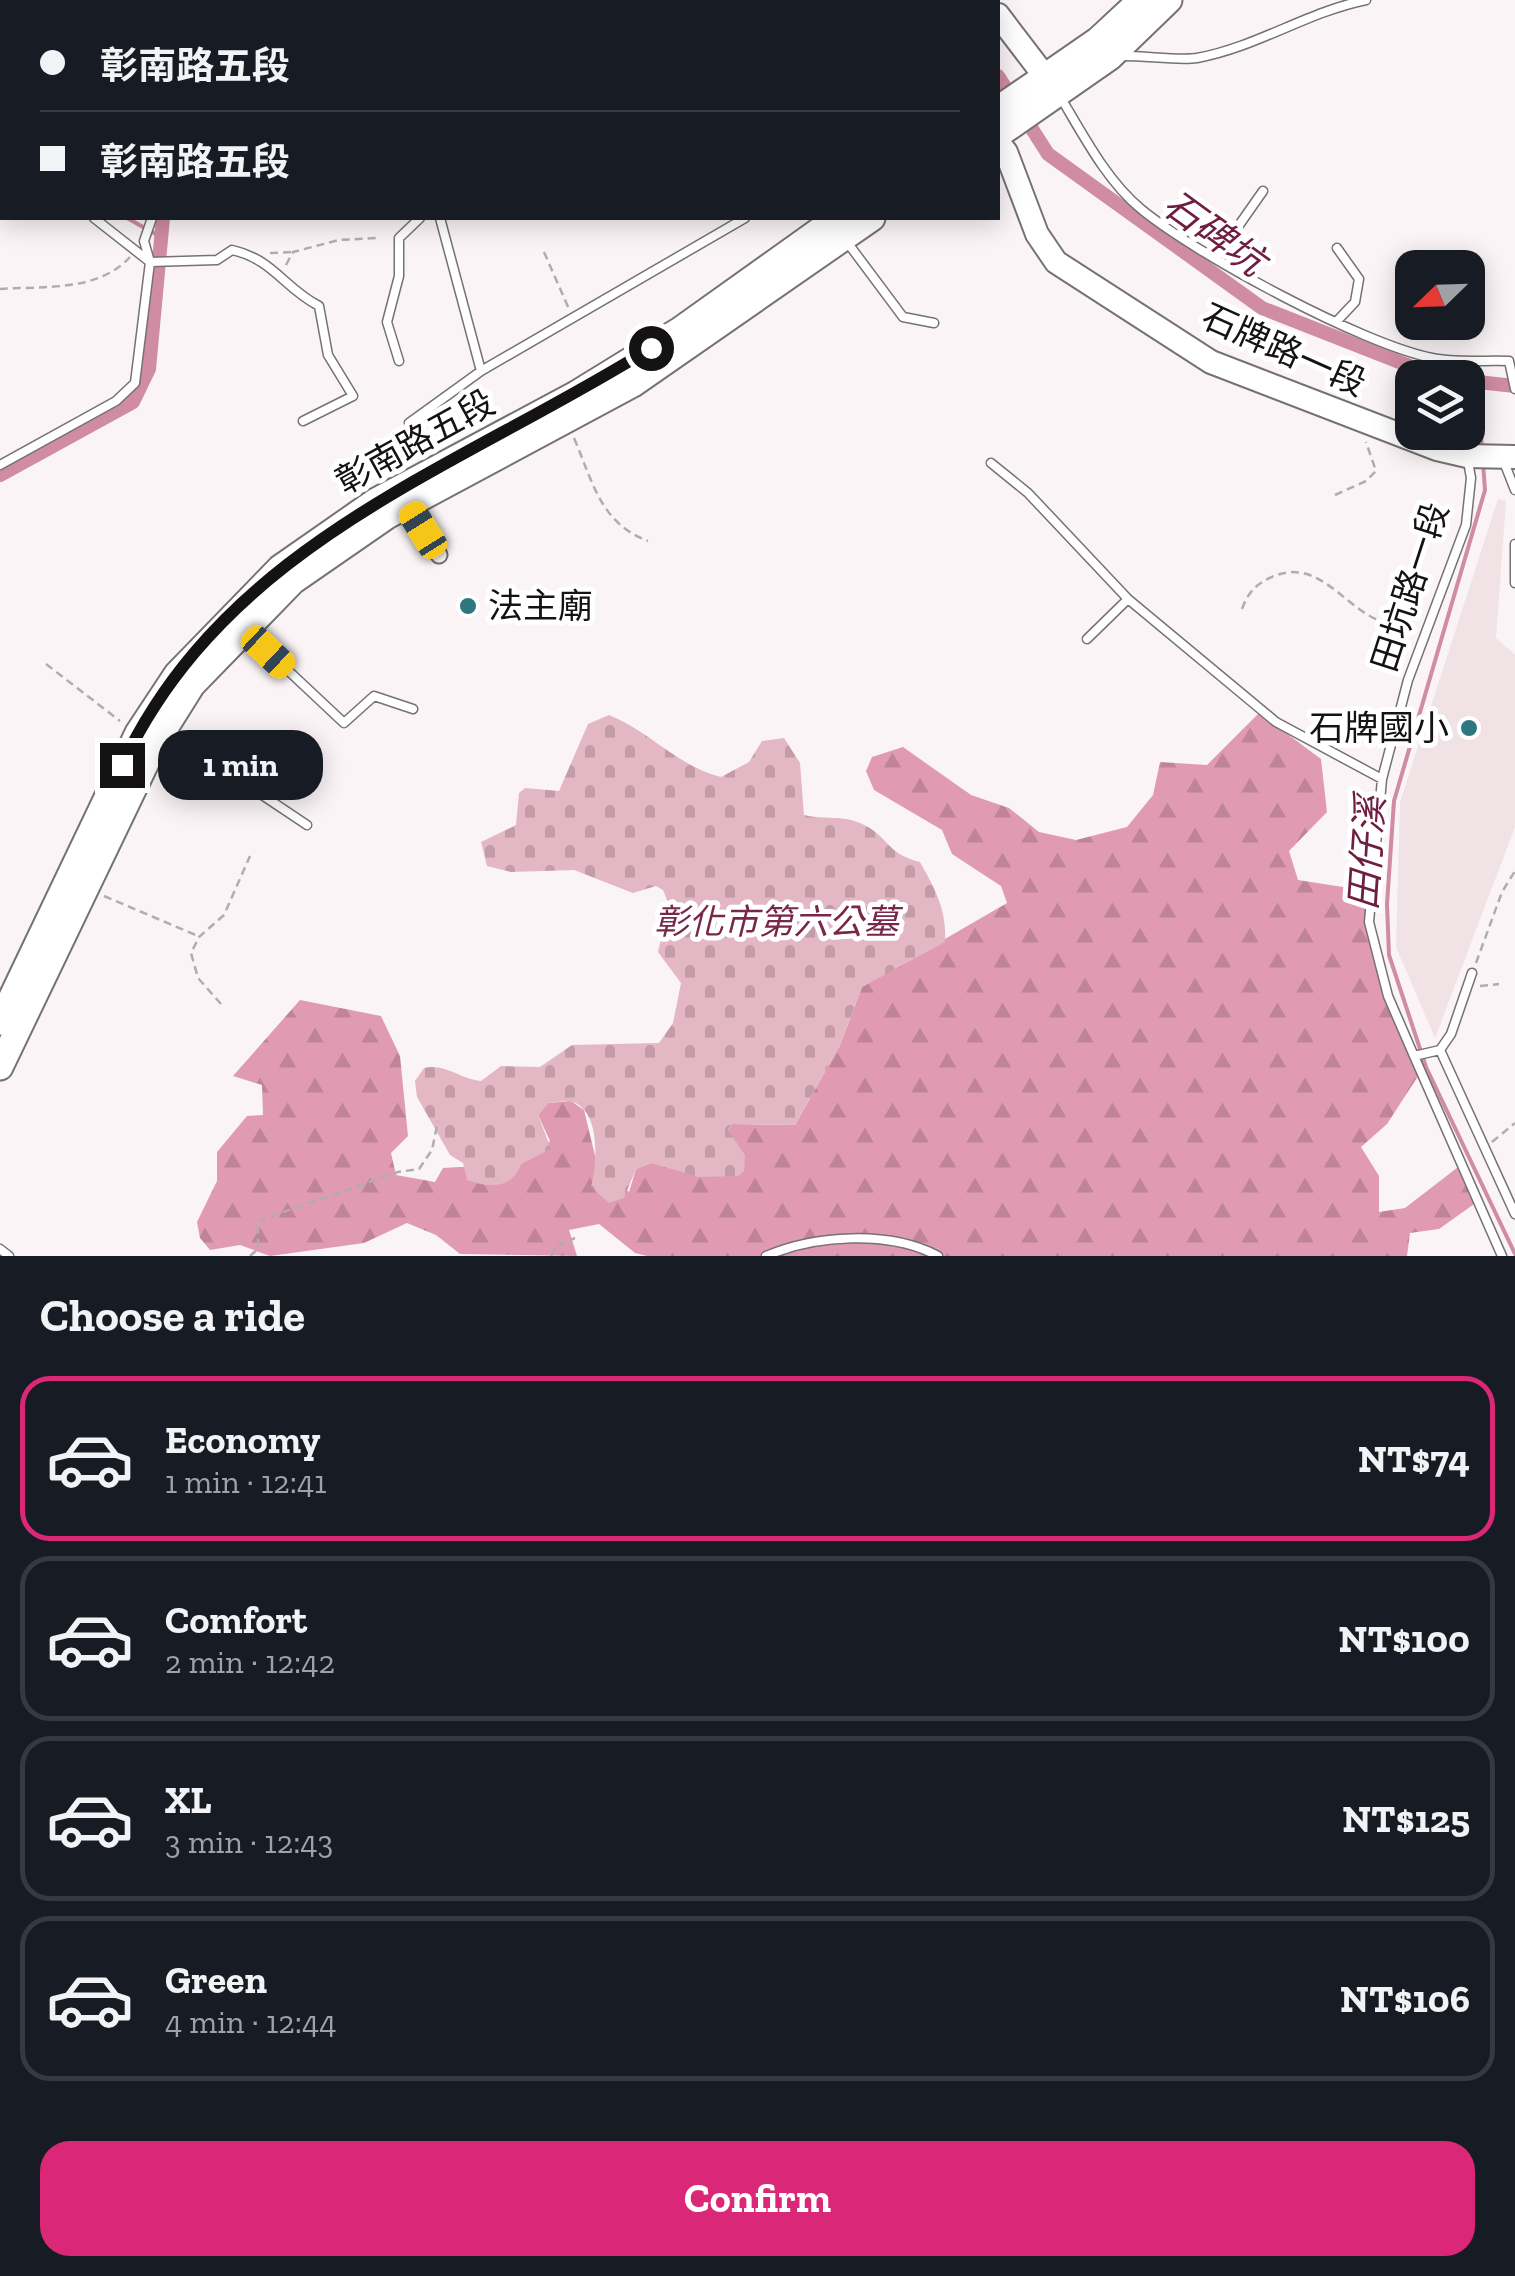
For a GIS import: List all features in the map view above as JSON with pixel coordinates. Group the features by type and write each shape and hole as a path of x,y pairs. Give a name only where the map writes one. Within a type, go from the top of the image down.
{"main road":[{"path":"1104,48 1141,0"},
{"path":"1000,128 1169,0"},
{"name":"彰南路五段","path":"0,1022 151,731 292,581 407,493 622,367 841,228 866,220"},
{"name":"彰南路五段","path":"0,1066 86,888 177,674 280,568 336,526 567,423 690,348 841,228"}],"street":[{"path":"1000,19 1052,86"},
{"name":"石牌路一段","path":"1000,128 1037,234 1056,262 1211,362 1355,421 1467,456 1508,457"},
{"path":"407,493 439,555"}],"lane":[{"path":"1104,48 1192,59 1270,36 1324,8 1366,0"},
{"path":"1052,86 1094,151 1140,208 1216,258 1337,321 1433,358 1509,361 1515,389"},
{"path":"1216,258 1263,192"},
{"path":"97,220 153,261 217,260 232,250 256,255 281,275 296,294 318,306 328,355 353,396 302,421"},
{"path":"0,464 116,402 135,384 153,261 144,241 151,220"},
{"path":"399,361 388,322 399,276 398,238 418,220"},
{"path":"441,220 481,371"},
{"path":"410,424 481,371 572,314 736,220"},
{"path":"841,228 903,317 934,324"},
{"path":"1337,248 1359,278 1355,302 1337,321"},
{"name":"田坑路一段","path":"1467,456 1471,478 1466,526 1408,680 1382,780 1370,922 1388,996 1502,1256"},
{"path":"1508,457 1515,490"},
{"path":"991,463 1028,493 1128,598 1276,722 1382,780"},
{"path":"1515,544 1515,584"},
{"path":"1087,639 1128,598"},
{"path":"244,630 344,723 374,696 413,709"},
{"path":"151,731 307,825"},
{"path":"1414,1056 1440,1050 1451,1034 1472,974"},
{"path":"1440,1050 1515,1214"},
{"path":"766,1256 797,1243 862,1239 938,1256"},
{"path":"0,1249 9,1256"}],"path":[{"path":"256,255 293,252 339,240 378,238"},
{"path":"0,289 88,283 120,268 136,250"},
{"path":"281,275 293,252"},
{"path":"544,252 572,314"},
{"path":"1335,495 1366,481 1376,471 1372,452 1355,421"},
{"path":"567,423 612,521 623,532 648,541"},
{"path":"407,493 387,441 410,424"},
{"path":"1242,609 1256,587 1287,571 1321,578 1387,622 1431,620"},
{"path":"46,664 151,731"},
{"path":"221,1004 191,965 191,953 199,937 224,915 250,856"},
{"path":"1472,974 1502,892 1515,870"},
{"path":"86,888 199,937"},
{"path":"250,1256 258,1249 258,1221 398,1172 419,1169 432,1150 438,1120"},
{"path":"1486,1152 1498,1133 1515,1122"},
{"path":"551,1256 558,1245 576,1238"}],"shaded area":[{"name":"石牌國小","path":"1498,499 1506,501 1496,638 1515,655 1515,827 1435,1038 1396,947 1400,802"}],"green space":[{"path":"1259,713 1321,759 1327,812 1289,851 1298,880 1362,890 1380,975 1422,1070 1387,1124 1361,1147 1379,1176 1379,1212 1405,1208 1462,1164 1477,1202 1439,1229 1410,1233 1407,1256 647,1256 635,1253 599,1224 569,1230 577,1256 460,1254 436,1235 407,1223 364,1243 270,1256 240,1245 210,1250 200,1238 197,1222 217,1181 217,1152 247,1116 263,1115 262,1085 233,1076 300,1000 381,1016 400,1056 408,1136 391,1153 396,1175 435,1182 443,1168 521,1164 550,1141 538,1115 548,1103 571,1101 584,1110 597,1164 629,1192 636,1169 651,1163 667,1164 699,1177 732,1124 795,1125 840,1045 862,987 1007,903 1001,886 952,854 942,830 874,790 866,771 872,757 903,747 971,795 1009,808 1039,832 1076,840 1127,827 1153,795 1160,762 1207,765"},
{"name":"彰化市第六公墓","path":"609,715 691,765 721,777 749,762 762,741 784,738 800,763 804,815 860,823 900,854 920,862 939,900 945,942 862,987 840,1045 795,1125 732,1124 728,1130 745,1155 744,1171 738,1176 699,1177 651,1163 636,1169 624,1198 609,1203 591,1187 595,1166 593,1127 582,1108 573,1102 548,1103 538,1115 551,1149 521,1164 506,1182 484,1184 467,1180 463,1163 450,1155 417,1097 415,1081 424,1068 439,1068 481,1081 501,1066 540,1067 572,1045 659,1043 673,1023 681,983 658,952 669,905 663,890 656,886 633,893 574,870 511,872 487,866 481,842 516,825 519,793 525,788 559,791 588,724"}],"waterway":[{"name":"石碑坑","path":"1000,79 1048,154 1262,308 1395,360"},
{"path":"131,220 161,237"},
{"path":"0,475 133,402 149,369 163,220"},
{"name":"石碑坑","path":"1485,383 1515,386"},
{"name":"田仔溪","path":"1483,463 1485,490 1394,801 1387,904 1389,955 1426,1067 1515,1254"}],"place":[{"name":"法主廟","path":"468,606"},
{"name":"石牌國小","path":"1469,728"}],"route":[{"path":"122,765 177,674 280,568 376,501 576,394 651,348"}]}
